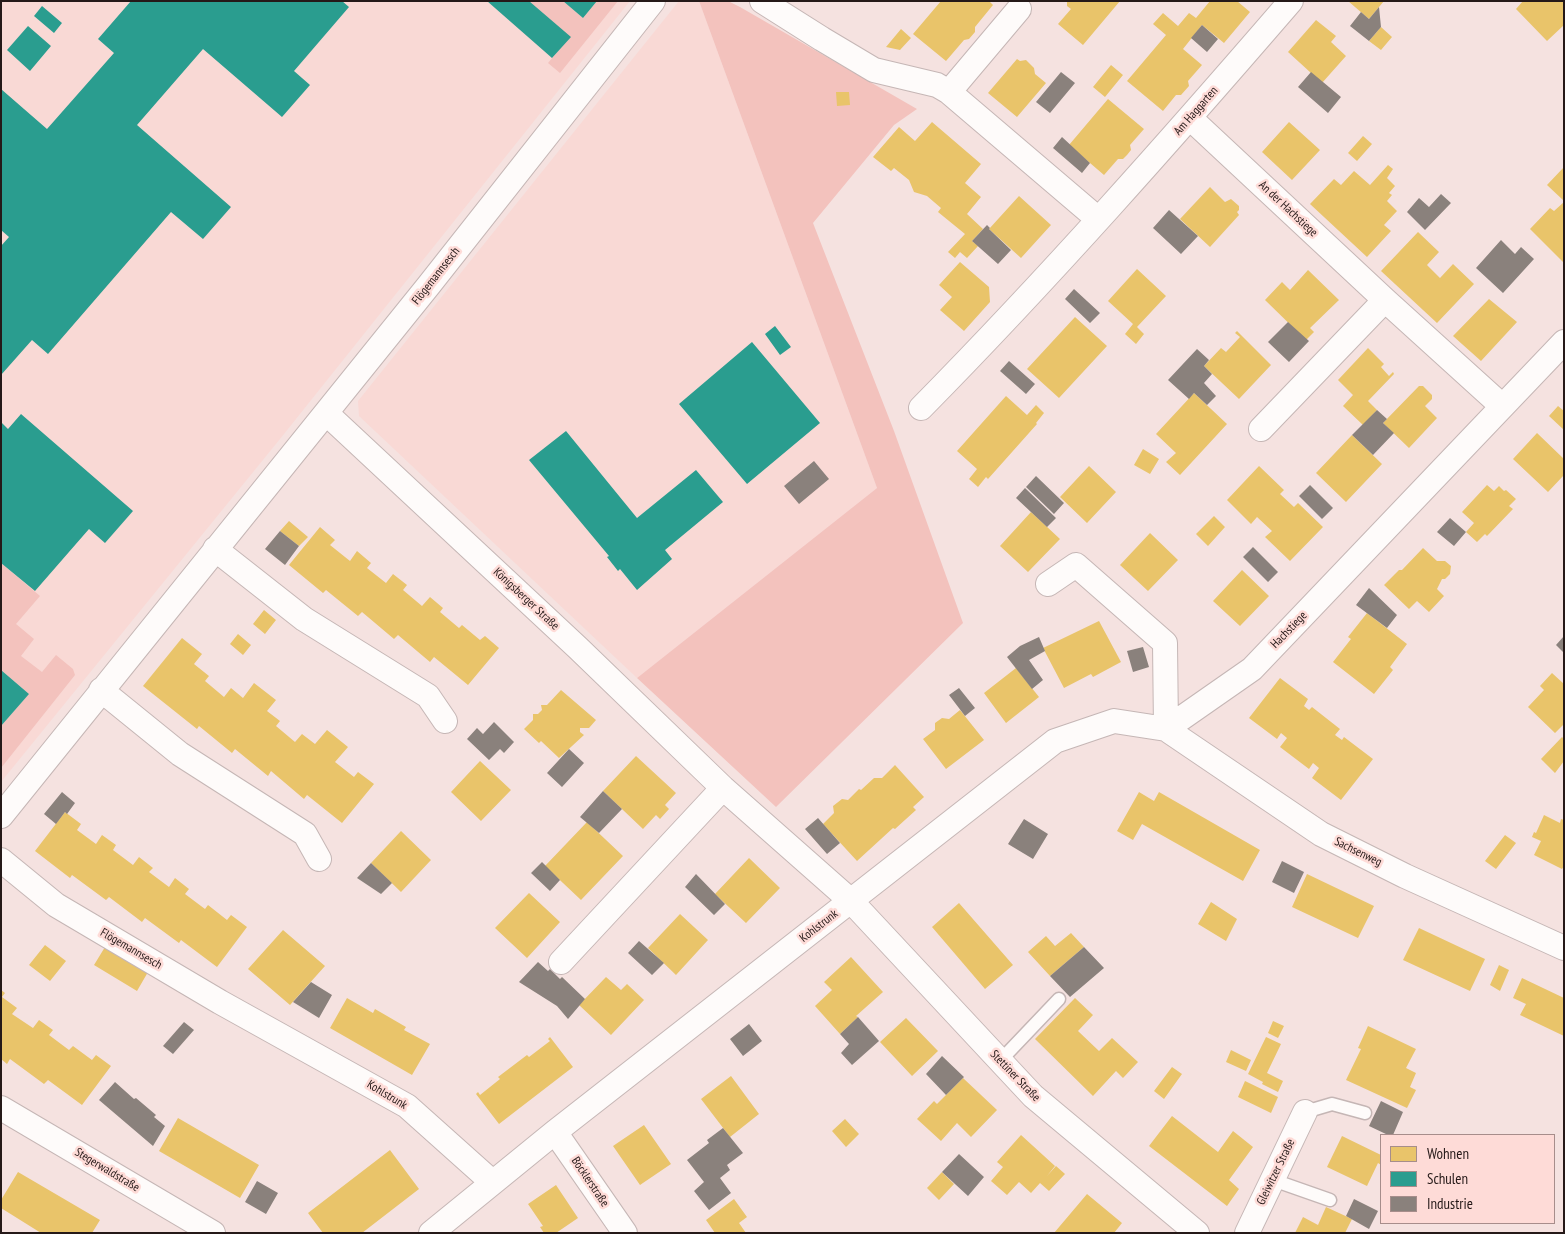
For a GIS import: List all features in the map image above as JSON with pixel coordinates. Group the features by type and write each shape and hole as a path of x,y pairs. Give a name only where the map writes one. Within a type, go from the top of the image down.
{"street":[{"name":"Flögemannsesch","path":"1,816 326,413 653,1"},
{"path":"762,1 874,70 937,85 949,92 1098,219"},
{"name":"Am Haggarten","path":"921,408 1004,323 1190,118 1291,1"},
{"path":"949,92 1019,9"},
{"name":"An der Hachstiege","path":"1190,118 1502,406"},
{"path":"1261,429 1385,300"},
{"name":"Hachstiege","path":"1166,729 1252,669 1564,342"},
{"name":"Königsberger Straße","path":"326,413 592,662 723,788 850,901"},
{"path":"215,549 304,619 428,696 445,721"},
{"path":"1048,584 1076,565 1165,643 1166,729"},
{"path":"101,690 180,754 306,834 319,860"},
{"name":"Kohlstrunk","path":"431,1233 555,1132 1055,742 1114,721 1166,729"},
{"name":"Sachsenweg","path":"1166,729 1321,834 1405,876 1564,948"},
{"path":"561,962 723,788"},
{"name":"Flögemannsesch","path":"1,860 56,906 268,1028"},
{"name":"Stettiner Straße","path":"850,901 1033,1096 1197,1233"},
{"name":"Kohlstrunk","path":"268,1028 407,1106 492,1182"},
{"name":"Stegerwaldstraße","path":"1,1108 213,1233"},
{"name":"Gleiwitzer Straße","path":"1247,1233 1305,1112"},
{"name":"Böcklerstraße","path":"555,1132 624,1233"}],"lane":[{"path":"1000,1061 1059,999"},
{"path":"1305,1112 1332,1104 1365,1113"},
{"path":"1272,1180 1330,1200"}],"shaded area":[{"path":"1,1 630,1 280,439 1,782"},
{"path":"529,1 563,1 583,18 597,1 618,1 560,73 548,63 570,37"},
{"path":"679,1 699,1 877,488 637,678 359,416 358,401"},
{"path":"699,1 728,1 917,109 894,125 813,223 894,431 963,623 776,807 637,678 877,488"},
{"path":"1,563 40,596 16,624 34,639 21,656 42,672 56,655 73,669 75,675 1,768 1,726 29,694 1,670"}],"building: Wohnen":[{"path":"941,1 989,1 993,5 975,27 975,32 969,39 964,40 946,61 913,34"},
{"path":"1067,1 1120,1 1083,45 1058,24 1071,9 1067,6"},
{"path":"1210,1 1237,1 1250,12 1224,43 1202,25 1183,49 1202,65 1188,81 1189,86 1181,95 1176,95 1163,111 1127,81 1166,35 1153,24 1163,13 1178,26 1189,13 1196,18"},
{"path":"1348,1 1384,1 1369,19"},
{"path":"1523,1 1564,1 1564,25 1547,41 1516,9"},
{"path":"1316,20 1336,36 1331,42 1346,56 1322,83 1288,52"},
{"path":"1381,27 1392,37 1381,50 1369,41"},
{"path":"901,29 911,38 900,50 886,47"},
{"path":"1017,59 1020,61 1026,60 1034,68 1035,74 1046,83 1017,117 988,93"},
{"path":"1111,65 1123,75 1105,97 1093,87"},
{"path":"836,92 849,92 850,105 837,106"},
{"path":"1108,99 1144,129 1130,145 1131,150 1127,155 1123,159 1118,159 1104,175 1069,145"},
{"path":"932,122 981,164 965,183 981,197 967,214 983,229 972,241 978,246 967,258 960,252 955,258 948,252 965,234 938,212 941,208 927,196 914,192 909,180 894,168 891,171 873,157 899,127 915,141"},
{"path":"1289,122 1320,150 1292,180 1262,152"},
{"path":"1363,136 1372,144 1357,161 1348,153"},
{"path":"1388,165 1393,169 1387,178 1395,186 1389,193 1392,195 1387,201 1397,211 1384,225 1391,231 1367,257 1310,204 1334,179 1341,185 1354,171 1370,185"},
{"path":"1564,167 1564,201 1547,185"},
{"path":"1210,187 1225,202 1231,199 1239,206 1237,212 1239,215 1210,247 1180,219"},
{"path":"1019,196 1051,225 1021,258 989,229"},
{"path":"1564,202 1564,263 1530,229 1550,208 1554,211"},
{"path":"1418,232 1439,252 1427,265 1440,278 1453,264 1474,284 1437,323 1381,271"},
{"path":"960,262 989,287 990,302 964,331 940,310 952,297 939,285"},
{"path":"1137,269 1166,296 1137,327 1144,334 1136,344 1125,334 1133,324 1108,301"},
{"path":"1308,270 1339,300 1310,328 1314,332 1306,340 1265,300 1282,282 1290,290"},
{"path":"1489,299 1517,322 1481,361 1453,336"},
{"path":"1075,317 1107,346 1059,398 1027,369"},
{"path":"1237,331 1271,365 1239,399 1204,366 1221,348 1226,352 1240,337 1235,333"},
{"path":"1368,348 1384,364 1381,367 1389,376 1393,372 1394,374 1368,401 1377,410 1363,425 1343,406 1353,395 1338,380"},
{"path":"1419,386 1423,386 1432,395 1432,399 1425,406 1437,418 1409,448 1383,423"},
{"path":"1194,393 1227,424 1180,475 1166,462 1176,453 1156,434"},
{"path":"1006,396 1027,415 1036,405 1044,413 1037,424 988,479 986,477 978,487 969,479 977,469 957,451"},
{"path":"1558,406 1564,411 1564,430 1549,416"},
{"path":"1537,433 1564,459 1564,475 1548,492 1513,459"},
{"path":"1352,435 1382,464 1346,502 1316,473"},
{"path":"1143,449 1159,459 1150,474 1134,465"},
{"path":"1089,466 1116,492 1087,523 1060,497"},
{"path":"1259,466 1284,490 1280,494 1294,507 1298,503 1323,527 1290,561 1265,537 1272,531 1257,517 1251,524 1227,500"},
{"path":"1487,485 1494,491 1499,486 1516,499 1509,506 1513,509 1487,536 1485,534 1477,542 1466,532 1474,523 1462,512"},
{"path":"1031,512 1060,539 1028,572 1000,546"},
{"path":"1214,516 1225,527 1208,546 1196,534"},
{"path":"289,521 308,537 299,546 280,531"},
{"path":"320,527 335,540 330,545 350,561 357,551 371,563 367,568 386,583 393,574 407,585 403,590 422,606 430,597 443,608 440,612 459,628 462,625 480,640 485,636 499,648 468,685 434,657 430,662 398,635 394,639 362,612 358,616 326,590 323,593 289,565"},
{"path":"1150,533 1178,560 1148,591 1120,565"},
{"path":"1423,548 1437,561 1445,561 1451,566 1450,574 1445,579 1442,579 1437,589 1444,596 1429,612 1417,601 1409,609 1384,585 1399,570 1402,570"},
{"path":"1242,570 1269,596 1240,626 1213,601"},
{"path":"264,610 276,620 265,634 253,624"},
{"path":"1367,613 1407,644 1390,667 1393,670 1374,694 1333,662 1351,639 1348,637"},
{"path":"1099,621 1121,662 1093,677 1091,674 1064,688 1043,648"},
{"path":"238,634 251,645 243,655 230,644"},
{"path":"182,638 202,654 194,664 209,676 205,681 224,697 231,688 243,698 254,683 276,700 267,711 280,721 276,726 295,742 302,734 315,744 327,730 348,747 335,762 354,777 358,772 374,784 342,823 307,795 304,799 271,771 268,776 235,749 232,753 199,726 197,729 143,686"},
{"path":"1016,668 1039,697 1006,723 984,693"},
{"path":"1552,673 1564,684 1564,724 1555,733 1528,707 1544,690 1540,686"},
{"path":"1280,678 1308,699 1304,706 1309,710 1312,707 1340,729 1335,735 1342,740 1344,737 1373,759 1341,800 1312,778 1319,768 1313,763 1309,769 1280,747 1287,738 1281,733 1277,739 1249,718"},
{"path":"561,690 596,720 589,728 580,728 580,732 584,735 559,758 541,741 539,743 524,729 533,720 533,714 538,714 542,710 541,705 547,705"},
{"path":"960,710 984,740 946,769 923,739 935,730 935,723 942,718 949,719"},
{"path":"1562,737 1564,739 1564,761 1555,773 1541,759"},
{"path":"636,756 676,793 665,805 669,809 660,819 656,815 643,829 603,791"},
{"path":"480,761 511,790 481,821 451,792"},
{"path":"895,765 924,797 913,807 916,810 857,861 823,824 834,813 833,806 842,799 848,800 874,778 882,778"},
{"path":"1139,792 1154,801 1159,792 1260,850 1243,881 1142,824 1133,840 1117,831"},
{"path":"65,812 81,824 77,830 96,844 102,835 116,845 113,850 133,865 139,857 153,868 149,872 169,887 175,878 189,889 185,894 205,909 208,905 227,920 231,915 247,927 217,967 181,940 179,943 145,918 142,922 109,897 106,900 72,875 70,878 35,851"},
{"path":"1544,815 1560,823 1561,819 1564,820 1564,866 1562,869 1534,855 1541,841 1532,837 1534,832 1536,833"},
{"path":"587,822 623,856 581,900 545,866"},
{"path":"401,831 431,860 401,892 371,863"},
{"path":"1505,835 1516,843 1496,869 1485,861"},
{"path":"749,858 780,888 746,923 715,894"},
{"path":"1307,874 1374,906 1358,938 1292,907"},
{"path":"529,893 560,922 527,958 495,928"},
{"path":"1211,902 1237,919 1226,941 1198,924"},
{"path":"959,903 1013,965 985,989 932,927"},
{"path":"680,914 708,940 676,975 648,948"},
{"path":"1419,928 1485,959 1470,991 1403,960"},
{"path":"283,930 325,966 290,1005 248,969"},
{"path":"1071,933 1084,947 1050,976 1028,952 1046,936 1055,946"},
{"path":"45,945 66,961 50,981 29,965"},
{"path":"105,947 148,972 137,991 94,965"},
{"path":"851,957 883,992 856,1016 858,1017 840,1034 815,1006 832,990 824,982"},
{"path":"1499,965 1509,970 1500,991 1490,985"},
{"path":"606,977 621,990 627,984 644,1000 611,1035 579,1005"},
{"path":"1522,978 1564,998 1564,1036 1520,1015 1526,1004 1513,998"},
{"path":"1,990 5,993 2,997 17,1008 12,1014 33,1028 39,1020 53,1030 49,1035 69,1050 73,1046 92,1060 96,1055 111,1066 82,1105 48,1080 44,1084 10,1059 7,1064 1,1059"},
{"path":"347,998 373,1013 375,1009 406,1027 404,1030 430,1044 412,1075 330,1028"},
{"path":"1075,998 1093,1015 1078,1031 1099,1051 1112,1038 1138,1062 1123,1078 1116,1071 1093,1096 1035,1039"},
{"path":"906,1018 938,1051 912,1076 880,1042"},
{"path":"1273,1021 1284,1026 1278,1038 1268,1033"},
{"path":"1368,1026 1416,1049 1406,1068 1416,1073 1410,1087 1416,1090 1407,1108 1346,1080 1361,1049 1358,1048"},
{"path":"550,1037 573,1067 499,1124 476,1094 478,1092 480,1095 500,1079 498,1077 527,1055 529,1057 550,1041 548,1039"},
{"path":"1266,1037 1281,1044 1267,1073 1283,1081 1278,1092 1248,1074"},
{"path":"1231,1050 1251,1060 1246,1071 1226,1062"},
{"path":"1172,1067 1182,1074 1164,1099 1154,1091"},
{"path":"731,1076 759,1114 730,1137 701,1099"},
{"path":"963,1078 997,1110 971,1137 957,1123 941,1141 917,1119 934,1101 937,1104"},
{"path":"1245,1081 1278,1097 1271,1113 1238,1097"},
{"path":"1172,1116 1218,1152 1233,1131 1253,1147 1229,1180 1239,1189 1227,1206 1149,1146"},
{"path":"178,1118 259,1165 240,1198 159,1151"},
{"path":"845,1119 859,1134 846,1147 832,1131"},
{"path":"644,1125 671,1164 640,1185 613,1146"},
{"path":"1021,1135 1055,1166 1047,1176 1056,1166 1065,1174 1049,1191 1040,1183 1031,1193 1019,1182 1007,1195 991,1181 1003,1167 997,1162"},
{"path":"1342,1136 1380,1155 1380,1164 1378,1163 1367,1186 1327,1167"},
{"path":"390,1150 419,1189 362,1233 323,1233 308,1213"},
{"path":"18,1172 100,1220 92,1233 41,1233 1,1208 1,1200"},
{"path":"942,1172 954,1184 939,1200 927,1188"},
{"path":"556,1185 578,1218 556,1233 544,1233 540,1227 543,1226 528,1204"},
{"path":"1087,1194 1122,1223 1114,1233 1054,1233"},
{"path":"734,1199 747,1217 739,1223 746,1233 715,1233 706,1220"},
{"path":"1326,1207 1352,1219 1345,1233 1295,1233 1303,1217 1318,1225"}],"building: Schulen":[{"path":"131,1 342,1 349,7 294,71 310,85 282,117 203,49 137,125 231,207 203,239 171,212 48,354 32,340 1,375 1,246 9,237 1,230 1,89 47,129 114,53 98,39"},
{"path":"487,1 529,1 571,37 552,58"},
{"path":"563,1 597,1 583,18"},
{"path":"42,6 62,23 54,33 34,16"},
{"path":"28,26 51,46 30,71 7,50"},
{"path":"775,326 791,347 780,355 765,334"},
{"path":"752,342 820,423 747,484 679,404"},
{"path":"21,414 133,511 105,543 89,529 35,591 1,563 1,422 8,429"},
{"path":"566,431 637,518 696,470 723,502 665,550 672,559 637,590 620,569 618,571 607,557 609,556 529,460"},
{"path":"1,670 29,694 1,726"}],"building: Industrie":[{"path":"1379,7 1381,27 1369,41 1350,26 1361,12 1369,19"},
{"path":"1202,25 1218,39 1207,52 1191,38"},
{"path":"1061,72 1075,83 1050,113 1036,102"},
{"path":"1311,72 1341,97 1328,113 1298,87"},
{"path":"1062,137 1090,163 1082,173 1053,148"},
{"path":"1441,194 1451,203 1425,230 1407,212 1419,198 1429,207"},
{"path":"1169,210 1198,236 1181,254 1153,228"},
{"path":"987,225 1011,250 998,264 972,241"},
{"path":"1501,240 1515,254 1521,247 1534,259 1503,293 1476,268"},
{"path":"1074,289 1100,313 1090,323 1065,299"},
{"path":"1288,322 1309,341 1289,362 1268,342"},
{"path":"1197,349 1209,360 1204,366 1212,374 1204,383 1216,396 1207,405 1194,393 1189,399 1168,380"},
{"path":"1009,361 1035,384 1026,394 1000,371"},
{"path":"1377,410 1387,419 1383,423 1394,433 1373,455 1352,435"},
{"path":"814,461 829,479 799,504 784,486"},
{"path":"1036,476 1064,503 1054,514 1026,487"},
{"path":"1310,485 1333,508 1322,519 1299,496"},
{"path":"1025,488 1056,518 1047,527 1016,498"},
{"path":"1450,518 1466,532 1454,546 1437,532"},
{"path":"280,531 299,546 285,565 265,549"},
{"path":"1253,547 1278,572 1268,582 1243,557"},
{"path":"1369,588 1397,615 1387,628 1356,605"},
{"path":"1564,636 1564,653 1556,645"},
{"path":"1039,637 1045,651 1029,660 1043,680 1032,689 1007,657 1020,646"},
{"path":"1143,647 1149,667 1133,672 1127,651"},
{"path":"959,688 975,708 965,716 949,695"},
{"path":"494,722 514,742 504,753 500,749 489,760 467,739 477,728 483,734"},
{"path":"569,749 584,763 562,787 547,773"},
{"path":"603,791 622,809 599,833 580,817"},
{"path":"62,792 75,803 56,824 44,814"},
{"path":"818,818 840,843 827,854 805,829"},
{"path":"1024,819 1048,834 1033,859 1008,844"},
{"path":"1282,861 1304,872 1294,893 1272,882"},
{"path":"542,862 560,880 550,891 531,873"},
{"path":"371,863 392,883 381,894 357,878"},
{"path":"696,874 725,904 714,915 685,887"},
{"path":"639,941 664,963 652,975 628,953"},
{"path":"1084,947 1104,968 1070,997 1050,976"},
{"path":"538,962 548,971 550,969 560,979 562,977 585,999 568,1019 557,1006 519,982"},
{"path":"311,982 332,995 319,1018 293,1002"},
{"path":"858,1017 879,1041 852,1065 841,1053 849,1044 840,1034"},
{"path":"184,1022 194,1030 173,1054 163,1046"},
{"path":"749,1024 762,1041 743,1056 730,1039"},
{"path":"942,1056 964,1077 946,1095 926,1074"},
{"path":"115,1082 156,1115 154,1117 165,1126 153,1146 99,1100"},
{"path":"1381,1101 1403,1112 1393,1134 1386,1134 1369,1126"},
{"path":"723,1128 743,1153 727,1165 730,1170 720,1178 731,1193 709,1210 694,1191 704,1182 687,1160 709,1143 707,1140"},
{"path":"959,1154 984,1177 968,1196 942,1172"},
{"path":"257,1181 278,1193 266,1214 245,1202"},
{"path":"1354,1199 1378,1211 1369,1229 1346,1216"}]}
